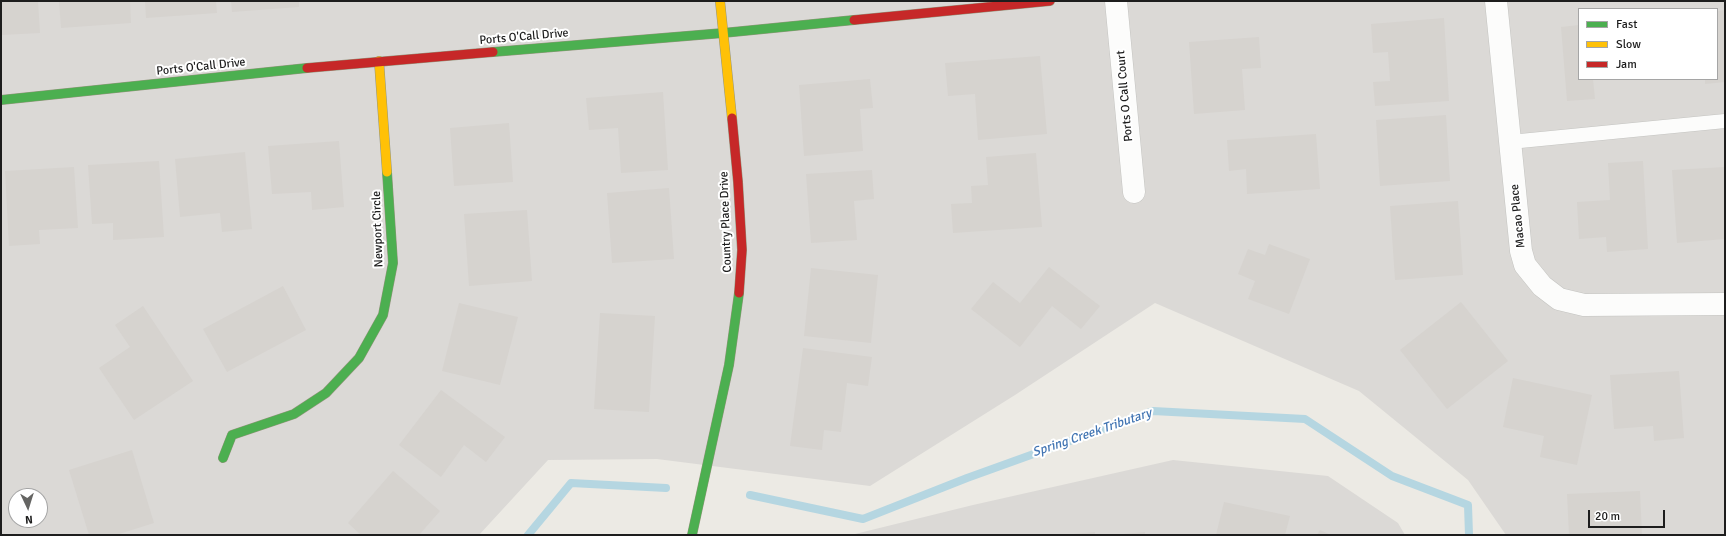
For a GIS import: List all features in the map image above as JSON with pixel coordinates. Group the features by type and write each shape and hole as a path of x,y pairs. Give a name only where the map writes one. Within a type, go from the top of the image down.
{"street":[{"name":"Country Place Drive","path":"692,535 729,365 738,309 742,250 738,182 720,1"},
{"name":"Ports O'Call Drive","path":"1,100 379,60 723,33 1050,1"},
{"name":"Ports O Call Court","path":"1116,1 1134,192"},
{"name":"Macao Place","path":"1496,1 1521,251 1526,265 1542,286 1559,299 1584,305 1725,304"},
{"name":"Newport Circle","path":"223,458 232,435 294,414 326,393 359,358 383,315 393,264 379,60"}],"lane":[{"path":"1510,142 1725,121"}],"shaded area":[{"path":"1,1 1725,1 1725,535 1506,535 1468,480 1359,391 1155,303 1015,395 870,486 657,459 548,460 479,535 1,535"},
{"path":"1173,460 1328,476 1398,523 1405,535 851,535 973,505"}],"building":[{"path":"1,1 38,1 40,33 1,35"},
{"path":"59,1 130,1 131,23 61,28"},
{"path":"145,1 216,1 217,13 146,18"},
{"path":"231,1 299,1 299,7 232,12"},
{"path":"1725,10 1725,82 1705,84 1705,80 1718,80 1718,11"},
{"path":"1444,18 1449,101 1375,106 1373,82 1390,81 1388,52 1373,53 1371,24"},
{"path":"1578,25 1578,80 1593,80 1595,99 1567,101 1561,27"},
{"path":"1259,37 1261,68 1242,69 1245,110 1194,114 1189,42"},
{"path":"1040,56 1047,134 978,140 975,94 948,96 945,63"},
{"path":"870,79 873,108 860,109 863,151 804,156 799,85"},
{"path":"663,92 668,170 621,173 618,128 589,130 586,98"},
{"path":"1446,115 1450,181 1380,186 1376,120"},
{"path":"509,123 513,182 454,186 450,128"},
{"path":"1316,134 1320,189 1247,194 1246,169 1229,171 1227,140"},
{"path":"339,141 344,207 312,210 311,192 272,194 268,146"},
{"path":"245,152 252,229 222,232 220,213 180,217 175,159"},
{"path":"1036,153 1042,227 953,233 951,204 972,203 971,186 988,185 986,157"},
{"path":"159,161 164,237 113,240 113,223 92,224 88,165"},
{"path":"1643,161 1648,249 1607,252 1606,237 1579,239 1577,202 1610,200 1608,163"},
{"path":"74,167 78,228 39,230 40,244 9,246 5,171"},
{"path":"1725,167 1725,239 1677,243 1672,170"},
{"path":"872,170 874,199 854,201 857,240 811,243 806,174"},
{"path":"669,188 674,259 612,263 607,193"},
{"path":"1458,201 1463,275 1395,280 1390,206"},
{"path":"527,210 532,281 469,286 464,214"},
{"path":"1269,244 1310,259 1289,314 1248,299 1255,281 1238,274 1248,249 1265,255"},
{"path":"1049,267 1100,306 1081,329 1052,306 1020,347 971,309 993,282 1020,303"},
{"path":"811,268 878,275 871,343 804,336"},
{"path":"283,286 306,330 227,372 203,329"},
{"path":"1461,302 1508,361 1447,409 1400,350"},
{"path":"459,303 518,317 500,385 442,371"},
{"path":"143,306 193,381 134,420 99,368 130,347 115,325"},
{"path":"600,313 655,316 649,412 594,409"},
{"path":"803,348 872,357 868,386 847,383 841,432 824,430 822,450 790,446"},
{"path":"1679,371 1684,438 1654,441 1653,426 1614,429 1610,375"},
{"path":"1513,378 1592,395 1577,465 1540,457 1544,436 1503,427"},
{"path":"441,390 505,437 486,462 464,445 441,477 399,445"},
{"path":"132,450 154,523 116,535 89,535 69,470"},
{"path":"393,471 440,511 419,535 361,535 348,523"},
{"path":"1640,491 1642,535 1569,535 1567,494"},
{"path":"1224,502 1290,516 1285,535 1216,535"},
{"path":"1320,530 1331,535 1317,535"},
{"path":"1095,532 1095,535 1073,535 1073,534"},
{"path":"1145,532 1145,535 1123,535 1123,534"}],"waterway":[{"name":"Spring Creek Tributary","path":"750,495 863,519 967,478 1153,411 1305,419 1392,476 1468,505 1469,535"},
{"name":"Spring Creek Tributary","path":"528,535 571,483 666,488"}],"traffic: fast":[{"path":"493,52 723,33 854,20"},
{"path":"1,100 307,68"},
{"path":"223,458 232,435 294,414 326,393 359,358 383,315 393,263 387,172"},
{"path":"692,535 729,365 739,293"}],"traffic: slow":[{"path":"720,1 732,118"},
{"path":"379,61 387,172"}],"traffic: jam":[{"path":"854,20 1050,1"},
{"path":"307,68 493,52"},
{"path":"732,118 742,250 739,293"}]}
